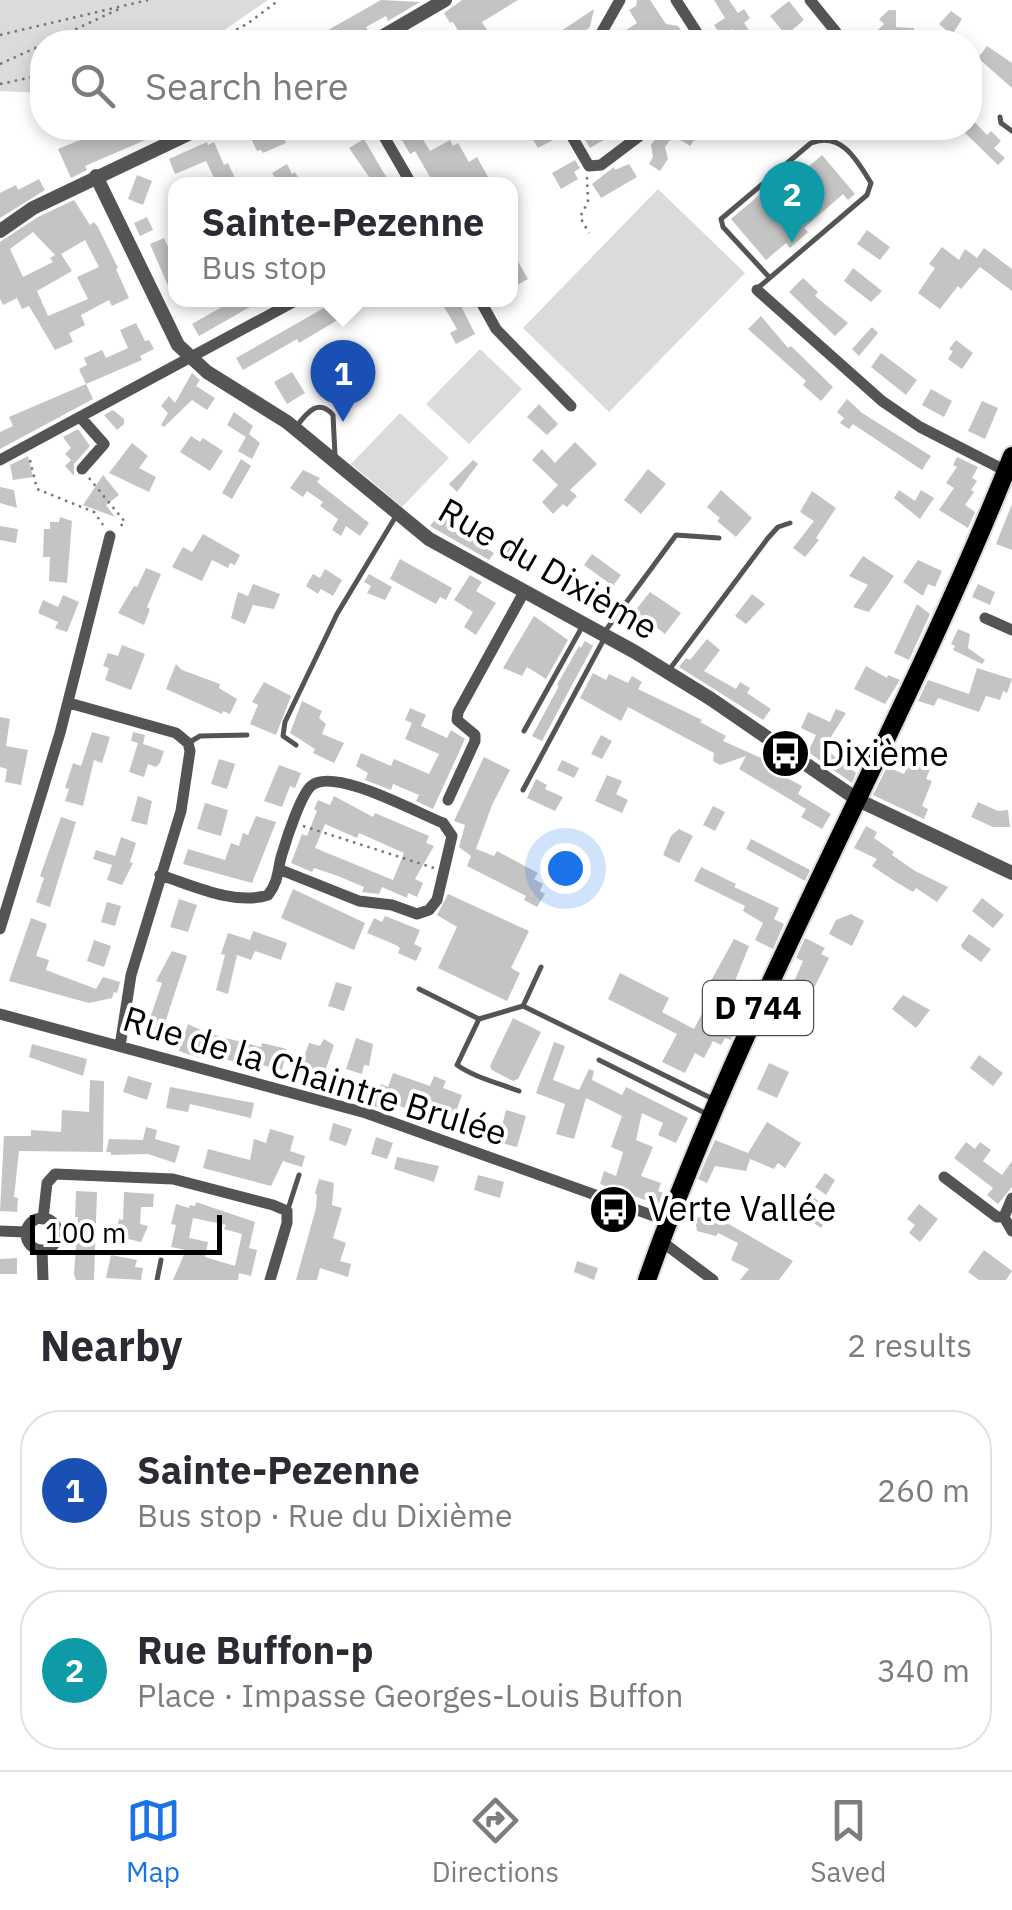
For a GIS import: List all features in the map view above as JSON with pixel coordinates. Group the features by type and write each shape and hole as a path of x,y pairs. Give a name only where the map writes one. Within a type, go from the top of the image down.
{"main road":[{"name":"D 744","path":"646,1280 797,921 858,800 1009,463"}],"street":[{"path":"395,30 446,0"},
{"path":"604,30 620,0"},
{"path":"676,0 695,30"},
{"path":"810,0 834,30"},
{"path":"0,231 33,208 176,140"},
{"path":"386,140 408,177"},
{"path":"574,140 588,166 601,165 634,140"},
{"name":"Rue du Dixième","path":"96,176 164,320 178,345 192,359 294,428 429,539 667,672 766,733 858,800 1012,873"},
{"path":"756,290 882,401 920,427 1009,463"},
{"path":"0,460 285,307"},
{"path":"484,307 496,329 571,406"},
{"path":"80,418 104,444 82,470"},
{"path":"0,929 69,703 110,536"},
{"path":"448,800 475,741 475,734 458,720 458,712 524,592"},
{"path":"985,618 1012,630"},
{"path":"69,703 176,733 188,743 190,751 187,785 131,975 120,1046"},
{"path":"160,875 217,893 260,898 273,889 281,870 282,852 313,784 347,782 449,829 452,847 432,907 417,914 359,902 281,870"},
{"name":"Rue de la Chaintre Brulée","path":"0,1014 366,1113 668,1222"},
{"path":"43,1219 47,1183 55,1174 173,1179 286,1212 287,1224 270,1280"},
{"path":"944,1177 997,1217 1004,1217"},
{"path":"1004,1217 1012,1198"},
{"path":"1004,1217 1012,1231"},
{"path":"43,1219 54,1224 58,1232 51,1248 42,1250 34,1248 26,1232 30,1224 43,1219"},
{"path":"0,1231 26,1232"},
{"path":"661,1241 713,1280"},
{"path":"42,1250 43,1280"}],"lane":[{"path":"1000,117 1012,131"},
{"path":"769,277 723,228 721,219 819,140"},
{"path":"756,290 867,195 871,183 834,140"},
{"path":"294,428 312,408 330,411 336,462"},
{"path":"296,745 283,736 285,722 337,614 398,514"},
{"path":"667,672 768,538 778,527 790,523"},
{"path":"523,790 628,596 676,535 719,538"},
{"path":"524,731 583,624"},
{"path":"188,743 200,736 247,735"},
{"path":"523,1006 541,967"},
{"path":"419,989 479,1019 523,1006 715,1109"},
{"path":"479,1019 457,1066 519,1091"},
{"path":"599,1060 715,1109"},
{"path":"286,1212 299,1175"},
{"path":"157,1280 162,1260"}],"path":[{"path":"0,35 148,0"},
{"path":"237,30 279,0"},
{"path":"73,30 124,6"},
{"path":"0,64 30,50"},
{"path":"0,84 30,78"},
{"path":"588,166 588,202 580,217 589,233"},
{"path":"27,448 36,489 94,512 110,536 125,522 82,470"},
{"path":"295,822 444,872"}],"shaded area":[{"path":"0,0 268,0 224,30 30,30 30,92 0,91"},
{"path":"658,189 745,273 609,412 523,328"},
{"path":"480,349 522,389 469,444 426,404"},
{"path":"400,413 449,458 402,507 351,464"}],"building":[{"path":"381,0 420,2 388,21 386,16 366,27 368,30 328,30"},
{"path":"462,0 518,0 482,22 487,30 458,30 444,13"},
{"path":"637,0 650,0 666,24 681,30 626,30 637,23 629,10"},
{"path":"714,0 729,0 738,13 744,9 750,18 744,23 749,30 717,30 714,25 725,18"},
{"path":"789,1 804,20 792,30 782,30 770,16"},
{"path":"594,9 586,30 562,30"},
{"path":"889,10 896,10 896,27 914,30 878,30 884,24 879,19"},
{"path":"951,11 962,19 955,30 946,30 939,24"},
{"path":"987,46 1012,63 1012,88 982,62"},
{"path":"982,130 987,135 991,131 1001,141 994,148 1005,158 998,165 972,140 982,140"},
{"path":"80,140 145,140 85,166 87,170 71,178 58,149"},
{"path":"252,140 286,143 263,153 257,151"},
{"path":"365,140 387,177 369,177 349,148"},
{"path":"402,140 423,140 430,151 450,140 453,146 458,143 469,162 477,157 488,177 430,177 415,151 410,154"},
{"path":"533,140 553,140 538,148"},
{"path":"585,140 604,140 590,148"},
{"path":"654,140 670,140 665,147 668,159 660,171 649,164 653,157"},
{"path":"214,142 224,165 228,163 235,177 214,177 206,161 175,174 169,159"},
{"path":"822,155 855,194 848,200 843,194 804,228 808,232 790,248 786,243 766,260 731,219 771,185 778,193"},
{"path":"575,160 580,168 574,172 578,179 561,189 552,173"},
{"path":"287,164 298,177 275,177 272,173"},
{"path":"629,164 637,177 601,198 592,184 614,167 615,170"},
{"path":"137,175 152,181 143,205 128,199"},
{"path":"39,179 45,190 0,218 0,193 16,185 18,190"},
{"path":"74,200 90,225 94,222 98,227 129,298 112,306 109,300 81,315 85,325 69,333 73,342 55,350 29,306 22,309 17,298 3,305 0,299 0,242","holes":["33,232 55,255 50,258 53,262 23,277 10,249","85,240 99,267 77,277 88,299 48,316 37,291 72,271 61,254"]},
{"path":"147,217 153,230 140,236 134,223"},
{"path":"867,230 890,247 880,260 857,244"},
{"path":"164,238 168,247 168,286 150,244"},
{"path":"942,247 959,260 965,249 977,258 984,248 1012,269 1012,291 980,267 940,309 918,293 935,268 929,264"},
{"path":"518,262 528,279 518,285"},
{"path":"853,268 882,291 871,302 844,281"},
{"path":"803,278 818,292 815,296 848,323 835,336 789,292"},
{"path":"222,307 250,307 199,336 192,324"},
{"path":"326,307 358,307 343,321 341,318 299,343 297,339 243,370 236,358"},
{"path":"444,307 462,307 475,334 456,344 450,333 457,329"},
{"path":"761,316 788,348 791,346 833,387 821,401 803,385 806,381 748,329"},
{"path":"136,323 154,349 140,356 142,360 86,384 79,369 87,365 84,358 102,350 106,358 128,348 120,330"},
{"path":"872,327 878,333 859,356 852,349"},
{"path":"956,340 973,353 962,369 948,359"},
{"path":"881,353 917,380 906,395 871,367"},
{"path":"292,372 305,393 287,404 274,382"},
{"path":"192,373 200,380 196,386 215,398 207,410 192,400 164,427 161,425 168,413 161,406 169,396 175,403"},
{"path":"86,384 93,399 0,449 0,432 13,426 9,417"},
{"path":"931,389 952,401 944,417 922,405"},
{"path":"847,399 862,413 931,456 922,470 853,424 849,429 840,423 844,418 837,412"},
{"path":"982,401 998,408 985,439 968,431"},
{"path":"539,404 558,424 547,435 527,417"},
{"path":"113,410 124,419 117,430 104,415"},
{"path":"234,412 253,426 249,434 260,443 252,459 238,451 246,437 227,425"},
{"path":"78,429 90,446 74,464 74,476 65,466 71,460 65,454 71,448 63,437"},
{"path":"191,436 200,442 203,438 223,451 210,471 180,452"},
{"path":"575,442 597,464 570,490 577,496 553,514 542,502 558,485 532,460 542,449 555,463"},
{"path":"132,443 148,456 139,468 156,477 149,492 109,473"},
{"path":"28,456 33,477 13,480 10,465"},
{"path":"957,457 978,467 972,478 977,481 971,490 974,492 965,505 975,512 968,528 939,510 954,488 946,483 957,467 953,465"},
{"path":"241,459 251,466 232,499 222,493"},
{"path":"473,460 478,464 457,492 449,484"},
{"path":"648,469 666,484 641,514 624,500"},
{"path":"303,470 320,478 317,482 369,523 360,536 346,526 341,536 332,530 338,519 320,506 323,502 307,491 303,497 290,488"},
{"path":"103,475 119,495 106,505 115,517 83,505"},
{"path":"0,487 14,490 17,508 0,503"},
{"path":"721,490 752,518 736,537 707,507"},
{"path":"899,490 915,501 921,490 934,498 920,519 894,498"},
{"path":"812,491 836,508 805,557 793,548 814,521 800,512"},
{"path":"1012,504 1012,550 996,544"},
{"path":"444,507 456,515 447,525 494,553 489,560 430,526"},
{"path":"60,517 72,521 67,583 49,581 50,557 43,557 44,529 50,529 50,522 59,522"},
{"path":"0,526 18,529 16,543 0,540"},
{"path":"203,534 240,555 235,565 230,563 228,568 212,560 202,581 172,567 183,547 192,552"},
{"path":"508,545 531,559 523,571 500,557"},
{"path":"592,554 621,575 613,586 584,565"},
{"path":"863,556 894,576 869,612 853,607 868,585 849,576"},
{"path":"400,559 452,588 446,600 440,597 436,604 390,579"},
{"path":"918,560 942,571 935,587 928,584 923,596 903,582"},
{"path":"146,568 161,574 144,625 118,613"},
{"path":"325,569 342,580 333,596 321,589 318,594 306,586 313,574 320,578"},
{"path":"369,574 392,587 385,600 367,593 371,586 364,582"},
{"path":"470,575 482,582 476,591 496,603 476,635 464,627 473,612 454,600"},
{"path":"253,584 280,594 274,609 253,605 245,624 231,618 238,592 248,596"},
{"path":"978,584 995,592 990,605 972,597"},
{"path":"650,592 681,613 665,634 635,611"},
{"path":"752,594 765,604 746,624 735,616"},
{"path":"63,595 79,602 67,632 55,628 58,622 38,613 43,600 58,607"},
{"path":"917,604 930,614 909,660 894,653"},
{"path":"534,616 568,640 546,679 527,667 522,676 503,668"},
{"path":"958,629 970,634 968,648 985,660 982,664 953,650 955,646 951,644"},
{"path":"707,639 720,650 704,671 736,689 740,682 750,688 747,693 771,709 763,720 679,667"},
{"path":"585,641 593,646 542,741 532,736 557,685"},
{"path":"122,645 145,654 131,690 105,680 109,668 103,666 108,653 118,656"},
{"path":"176,664 220,684 219,688 237,699 230,714 166,689"},
{"path":"866,666 887,678 888,675 900,680 885,704 854,689"},
{"path":"977,668 1012,679 1000,700 986,696 979,712 938,698 934,706 918,701 928,680 969,694"},
{"path":"593,673 606,680 609,674 628,683 632,676 642,682 638,689 702,720 726,736 723,741 768,761 766,767 802,786 798,794 831,814 822,829 801,817 806,809 739,769 746,756 720,765 713,761 714,753 628,707 621,721 580,698"},
{"path":"264,682 291,696 276,735 250,724 258,705 252,702"},
{"path":"302,701 322,711 319,718 326,724 322,734 344,743 334,763 313,753 315,749 290,733"},
{"path":"410,708 426,715 421,726 447,738 451,730 465,739 433,809 416,801 419,795 393,784 391,790 365,780 368,773 356,766 361,753 391,766 394,759 429,774 439,754 405,739 412,723 405,720"},
{"path":"836,709 846,713 824,748 856,773 852,783 808,752 816,735 801,728 808,712 830,722"},
{"path":"0,717 10,719 6,746 28,750 21,785 5,782 7,769 0,767"},
{"path":"92,732 110,737 102,763 94,760 83,806 65,801 69,789 65,788 73,763 81,766"},
{"path":"133,732 145,735 143,744 164,751 156,767 148,764 144,777 129,772 138,743 131,741"},
{"path":"601,735 612,741 602,759 591,754"},
{"path":"915,749 935,757 926,779 932,781 922,806 928,809 924,819 873,795 887,767 904,774"},
{"path":"484,757 510,770 476,849 494,856 497,851 538,873 534,879 543,884 540,891 545,894 537,907 524,900 526,896 467,866 471,856 459,847 465,825 454,821"},
{"path":"219,759 235,764 227,789 211,784"},
{"path":"562,760 579,768 574,778 557,770"},
{"path":"279,765 301,773 295,788 290,786 282,807 264,801"},
{"path":"607,775 622,781 616,794 628,800 622,813 595,801"},
{"path":"536,779 547,785 545,789 563,797 555,811 527,798"},
{"path":"138,796 152,801 147,825 131,821"},
{"path":"334,796 373,817 375,813 429,836 426,843 434,846 415,879 423,883 417,897 408,893 407,898 382,887 379,894 362,892 364,887 338,876 314,868 312,872 291,863 302,834 307,836 318,800 330,805","holes":["325,824 357,838 359,833 404,853 393,880 315,848"]},
{"path":"978,802 998,811 1008,810 1010,827 993,827 971,817"},
{"path":"205,803 228,810 221,836 197,829"},
{"path":"713,806 725,812 715,831 703,825"},
{"path":"256,816 276,822 252,883 183,864 188,849 225,860 231,843 239,846"},
{"path":"61,817 76,822 50,907 36,902 44,878 40,876"},
{"path":"866,826 877,832 874,838 894,852 892,855 948,887 937,902 916,888 913,892 896,882 872,866 877,859 854,848"},
{"path":"679,829 693,836 679,863 663,855 671,836"},
{"path":"121,837 136,843 130,862 133,863 122,885 107,880 112,865 93,859 96,850 115,856"},
{"path":"751,839 810,870 805,881 746,849"},
{"path":"701,867 779,908 774,919 784,924 773,949 755,940 763,923 743,911 745,906 694,881"},
{"path":"293,889 365,923 354,950 281,918"},
{"path":"448,894 529,931 511,968 520,973 507,1001 438,968 457,927 437,915"},
{"path":"982,898 1004,915 993,928 972,911"},
{"path":"179,899 197,905 188,932 170,927"},
{"path":"107,902 121,906 115,926 101,922"},
{"path":"851,914 864,921 852,946 829,934 836,920"},
{"path":"385,916 420,930 414,944 422,948 416,961 398,953 400,948 396,945 367,933 374,918 382,922"},
{"path":"31,918 47,924 36,956 49,960 46,970 96,989 103,977 120,982 117,993 112,998 89,1003 9,981"},
{"path":"253,931 287,943 281,960 255,951 251,960 237,955 228,994 216,990 228,933 250,940"},
{"path":"969,934 991,949 981,962 962,948"},
{"path":"805,938 825,948 821,954 829,958 803,1010 785,1002 803,961 796,958"},
{"path":"734,939 749,946 728,998 707,988"},
{"path":"94,940 111,946 104,967 87,961"},
{"path":"172,951 187,956 162,1032 147,1027 162,983 156,981"},
{"path":"620,973 669,998 662,1012 694,1029 701,1015 707,1015 736,1029 731,1040 725,1038 721,1045 713,1041 704,1058 695,1053 685,1073 662,1062 677,1034 608,999"},
{"path":"336,982 352,987 344,1011 328,1006"},
{"path":"903,995 930,1010 916,1028 892,1009"},
{"path":"513,1018 541,1032 518,1079 513,1081 490,1066"},
{"path":"188,1024 261,1047 262,1043 287,1049 282,1070 200,1053 199,1058 179,1051"},
{"path":"356,1038 373,1044 369,1066 364,1065 362,1074 346,1069"},
{"path":"324,1039 334,1045 324,1074 301,1065 309,1043 320,1046"},
{"path":"554,1042 565,1046 553,1080 579,1090 589,1069 594,1071 592,1080 622,1095 626,1087 688,1118 676,1143 658,1135 663,1123 642,1113 636,1140 653,1147 641,1176 661,1183 658,1191 666,1194 662,1206 600,1184 604,1171 616,1176 623,1152 611,1147 622,1116 586,1098 574,1139 556,1134 565,1104 536,1093"},
{"path":"32,1044 87,1059 83,1076 29,1057"},
{"path":"979,1055 1003,1073 993,1086 970,1068"},
{"path":"769,1063 789,1072 777,1098 757,1089"},
{"path":"393,1073 430,1086 434,1076 446,1081 443,1088 462,1095 454,1117 416,1104 413,1111 387,1101 384,1109 373,1106 381,1084 388,1087"},
{"path":"128,1076 152,1083 147,1100 123,1092"},
{"path":"90,1080 104,1081 103,1152 19,1151 14,1197 18,1198 17,1212 0,1211 4,1136 31,1136 31,1130 61,1132 62,1110 89,1112"},
{"path":"170,1087 254,1103 251,1118 190,1104 188,1112 166,1108"},
{"path":"506,1110 526,1116 517,1147 498,1142"},
{"path":"767,1122 801,1143 785,1168 778,1163 774,1169 750,1159 746,1171 715,1166 707,1183 698,1179 715,1140 748,1153"},
{"path":"333,1123 352,1129 346,1146 329,1140"},
{"path":"146,1127 157,1130 155,1139 180,1146 175,1163 148,1154 106,1152 109,1139 143,1140"},
{"path":"270,1129 294,1136 290,1151 305,1156 302,1167 283,1161 271,1186 203,1168 208,1149 250,1160 254,1139 266,1143"},
{"path":"376,1137 393,1143 387,1159 371,1154"},
{"path":"966,1142 975,1149 980,1142 991,1150 983,1161 1002,1175 1012,1161 1012,1187 998,1204 987,1195 993,1188 954,1158"},
{"path":"397,1157 439,1166 434,1182 394,1169"},
{"path":"825,1173 835,1180 826,1195 815,1187"},
{"path":"478,1175 504,1182 500,1198 474,1190"},
{"path":"319,1179 334,1183 332,1205 342,1208 333,1238 346,1243 340,1261 351,1264 348,1277 320,1268 317,1280 296,1280 316,1208"},
{"path":"76,1191 97,1192 94,1280 76,1280 74,1274"},
{"path":"124,1192 154,1194 153,1207 141,1207 140,1224 148,1226 141,1242 115,1236 119,1219 123,1220"},
{"path":"813,1197 832,1211 821,1228 801,1214"},
{"path":"196,1202 255,1222 249,1248 257,1250 251,1276 239,1273 238,1280 173,1280 186,1250 171,1247 176,1204 195,1206","holes":["193,1218 226,1225 224,1229 242,1234 235,1266 205,1257 208,1242 189,1238"]},
{"path":"919,1204 938,1219 920,1242 909,1233 915,1225 907,1219"},
{"path":"713,1215 793,1261 779,1280 740,1280 749,1269 731,1260 738,1243 718,1233 716,1236 697,1231 695,1218"},
{"path":"984,1250 1012,1271 1006,1280 979,1280 968,1272"},
{"path":"111,1255 137,1260 135,1267 143,1268 141,1280 106,1278"},
{"path":"17,1258 17,1274 0,1274 0,1259"},
{"path":"577,1261 598,1268 594,1280 574,1272"}],"place":[{"name":"Rue Buffon-p","path":"792,243"},
{"name":"Sainte-Pezenne","path":"343,422"},
{"name":"Dixième","path":"786,754"},
{"name":"Verte Vallée","path":"613,1209"}]}
